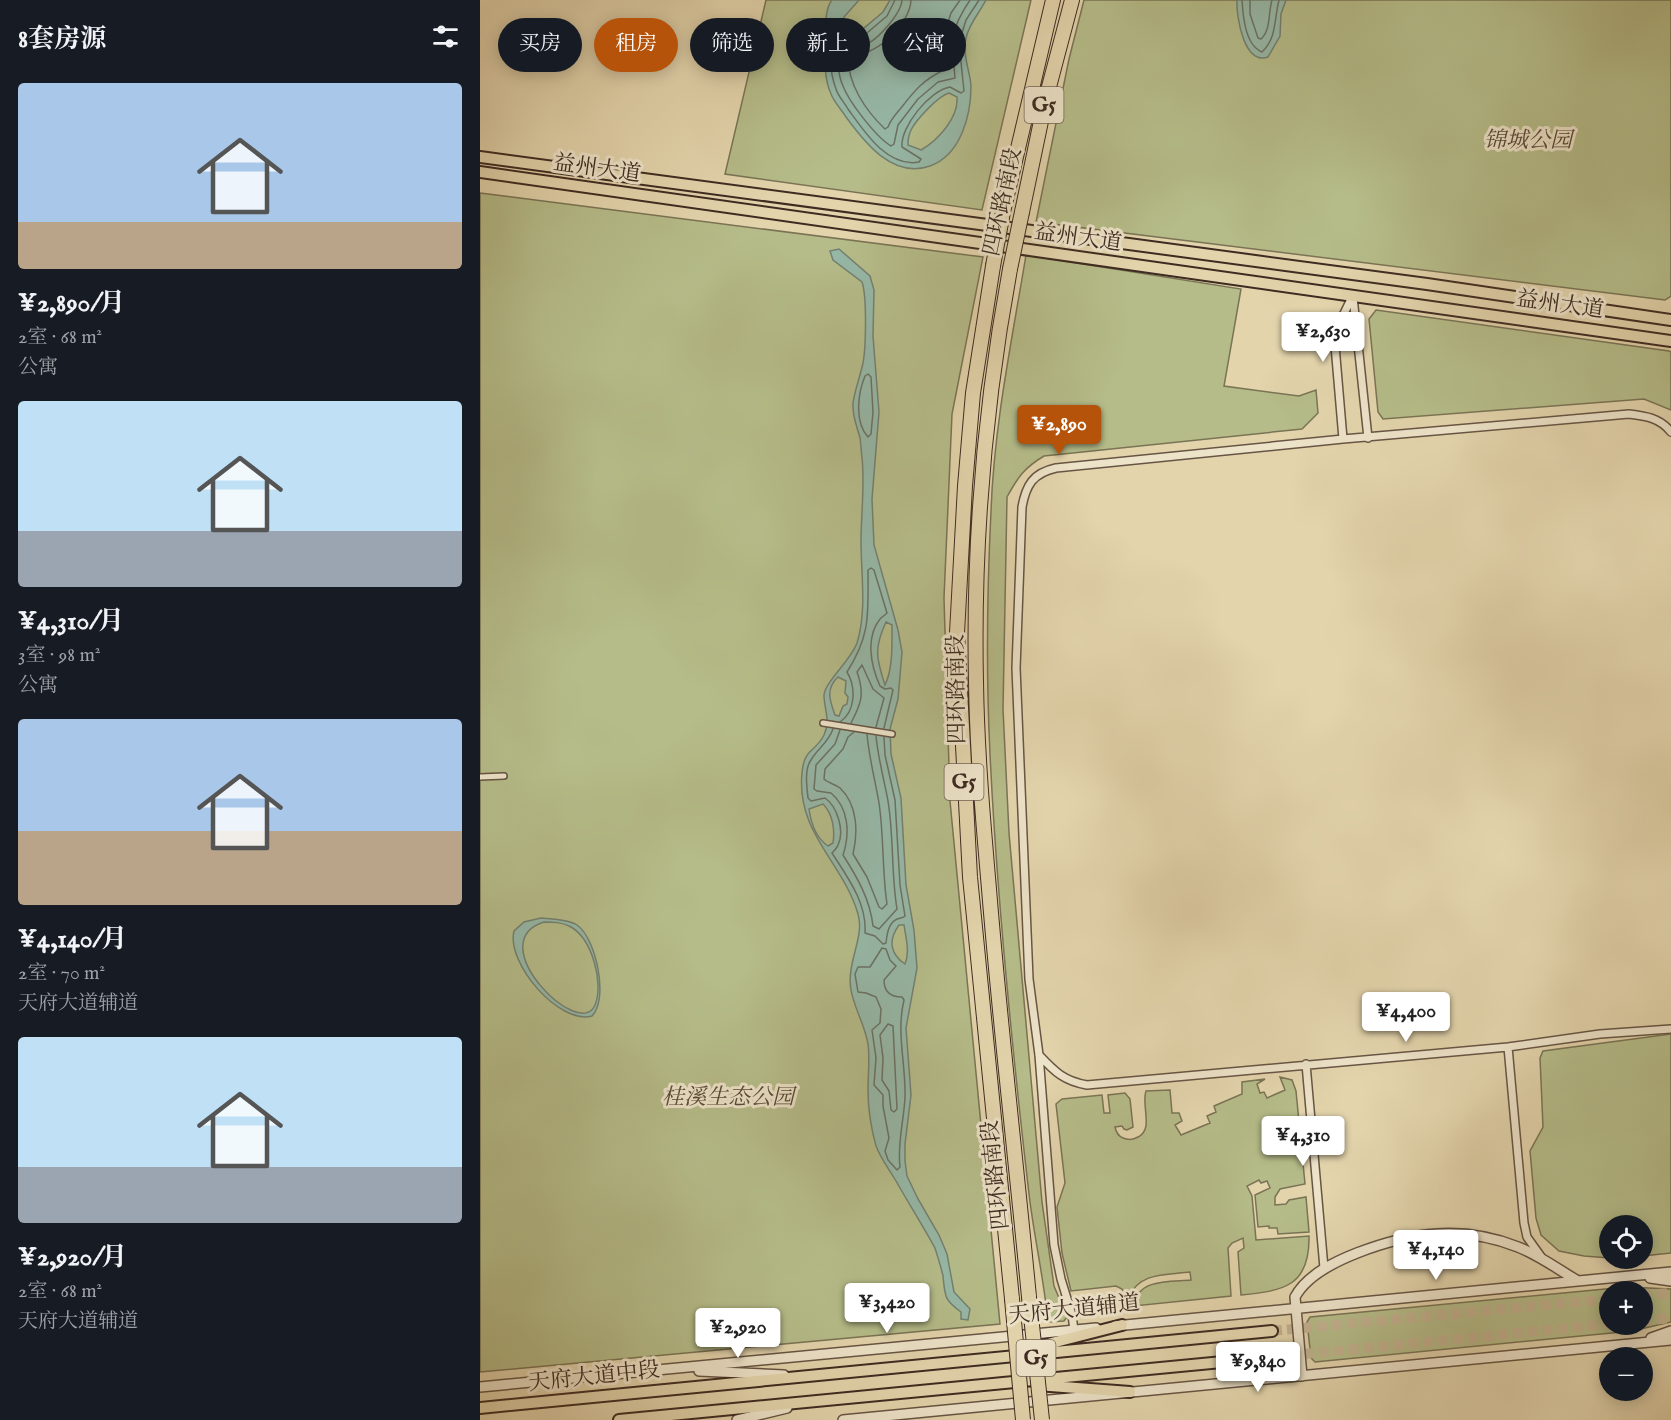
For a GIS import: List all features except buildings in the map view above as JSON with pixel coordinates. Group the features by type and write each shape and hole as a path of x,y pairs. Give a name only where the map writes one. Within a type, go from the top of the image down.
{"highway":[{"name":"四环路南段","path":"1023,1420 970,877 957,633 963,508 972,402 984,316 1003,212 1053,0"},
{"name":"四环路南段","path":"1042,1420 994,953 979,774 976,681 979,534 992,384 1010,269 1045,102 1072,0"}],"main road":[{"name":"益州大道","path":"480,157 1415,283 1671,320"},
{"name":"益州大道","path":"480,172 1671,341"},
{"path":"999,1358 1046,1343 1122,1325"},
{"path":"999,1358 1272,1331"},
{"path":"1001,1383 1274,1357"},
{"name":"天府大道中段","path":"480,1408 999,1358"},
{"path":"1001,1383 1130,1392"},
{"name":"天府大道中段","path":"619,1420 1001,1383"}],"street":[{"path":"1353,295 1368,438"},
{"path":"1344,439 1334,334 1353,295"},
{"path":"1074,1330 1054,1245 1039,1055 1029,979 1016,668 1022,507 1029,484 1045,471 1056,468 1344,439 1629,414 1648,416 1664,424 1671,432"},
{"path":"823,723 892,735"},
{"path":"480,777 504,776"},
{"path":"1039,1055 1055,1072 1070,1082 1087,1085 1508,1047 1600,1035 1671,1029"},
{"path":"1508,1047 1524,1223 1527,1237 1545,1262"},
{"path":"1306,1064 1324,1268"},
{"path":"1302,1376 1295,1297 1300,1288 1324,1268 1380,1244 1429,1233 1492,1238 1520,1248 1578,1281"},
{"name":"天府大道辅道","path":"480,1387 1671,1272"},
{"path":"1631,1276 1671,1281"},
{"path":"1638,1343 1671,1331"},
{"path":"843,1420 1671,1340"},
{"path":"665,1370 811,1376"},
{"path":"737,1420 813,1401"}],"green space":[{"path":"766,0 1031,0 982,210 725,174 749,72 774,72 774,18 762,18"},
{"name":"锦城公园","path":"1084,0 1671,0 1671,296 1665,300 1036,222 1069,59"},
{"name":"桂溪生态公园","path":"480,193 983,257 952,414 944,598 950,801 1000,1324 480,1372"},
{"path":"1026,255 1241,289 1224,386 1299,396 1316,390 1318,413 1302,429 1044,456 1022,474 1007,497 1003,709 1009,833 1042,1202 1054,1286 1067,1317 1064,1321 1048,1322 1029,1194 1006,974 993,809 988,693 988,602 993,479 1004,383"},
{"path":"1376,310 1669,351 1671,352 1671,410 1644,399 1383,419 1378,412 1369,319"},
{"path":"1671,1034 1671,1253 1653,1255 1653,1215 1599,1215 1599,1257 1559,1251 1541,1235 1536,1218 1530,1151 1543,1127 1540,1058 1543,1051"},
{"path":"1280,1077 1292,1080 1296,1091 1305,1184 1280,1189 1275,1197 1275,1205 1306,1197 1309,1232 1278,1234 1277,1228 1258,1227 1255,1195 1270,1188 1267,1181 1261,1183 1259,1180 1247,1186 1252,1196 1256,1240 1309,1236 1305,1266 1299,1276 1282,1288 1241,1295 1238,1252 1244,1248 1243,1238 1232,1243 1228,1248 1231,1296 1134,1306 1141,1290 1156,1283 1191,1280 1190,1272 1146,1279 1139,1283 1128,1298 1122,1289 1116,1286 1071,1291 1062,1253 1057,1207 1065,1183 1056,1104 1062,1099 1102,1095 1104,1113 1110,1113 1108,1095 1125,1093 1130,1099 1133,1127 1127,1130 1122,1126 1115,1127 1120,1136 1132,1139 1143,1134 1145,1129 1146,1091 1170,1090 1172,1113 1179,1113 1182,1121 1175,1125 1181,1135 1210,1123 1207,1116 1216,1112 1214,1106 1242,1094 1242,1082 1265,1079 1257,1084 1260,1093 1264,1092 1267,1098 1285,1090"},
{"path":"1653,1288 1671,1289 1671,1322 1653,1326"},
{"path":"1599,1290 1599,1334 1315,1362 1311,1358 1307,1322 1310,1317"}],"water":[{"path":"832,0 859,0 844,18 826,18"},
{"path":"890,0 986,0 970,27 966,39 966,18 882,18 882,72 966,72 966,60 971,86 969,109 957,144 941,161 917,169 892,163 881,156 862,137 836,103 826,72 870,72 870,23 883,12","holes":["949,93 957,97 957,105 951,121 934,141 921,150 908,145 911,130 939,99"]},
{"path":"1237,0 1286,0 1281,14 1280,36 1268,57 1260,58 1247,47 1240,27"},
{"path":"839,249 870,276 874,290 873,336 879,412 872,499 874,545 902,652 898,699 890,729 891,754 901,798 906,885 914,930 917,968 906,1028 911,1095 905,1161 907,1176 947,1254 954,1292 970,1309 968,1320 961,1319 961,1312 946,1297 935,1248 876,1146 869,1104 868,1044 852,997 850,980 860,923 851,895 813,830 802,794 805,759 821,741 826,730 825,690 854,650 860,631 863,605 861,541 863,468 860,438 853,408 864,356 865,298 862,282 833,260 830,251","holes":["886,622 892,625 891,664 885,685 878,653","838,677 846,681 847,704 843,706 839,716 835,715 830,700 831,686","823,804 829,812 834,833 833,843 828,846 820,839 809,809","899,925 904,925 907,940 905,964 896,956 892,946 895,931"]},
{"path":"541,918 565,920 577,925 584,932 595,955 600,983 600,996 592,1016 579,1016 565,1011 538,989 526,974 518,959 514,944 514,931 524,922","holes":["544,922 561,923 571,927 585,941 590,951 598,985 595,1005 586,1013 572,1010 555,1000 540,985 528,967 523,949 527,933"]}],"tunnel":[{"path":"1653,1294 1671,1293"},
{"path":"1272,1331 1599,1300"},
{"path":"1653,1320 1671,1318"},
{"path":"1274,1357 1599,1325"}]}
